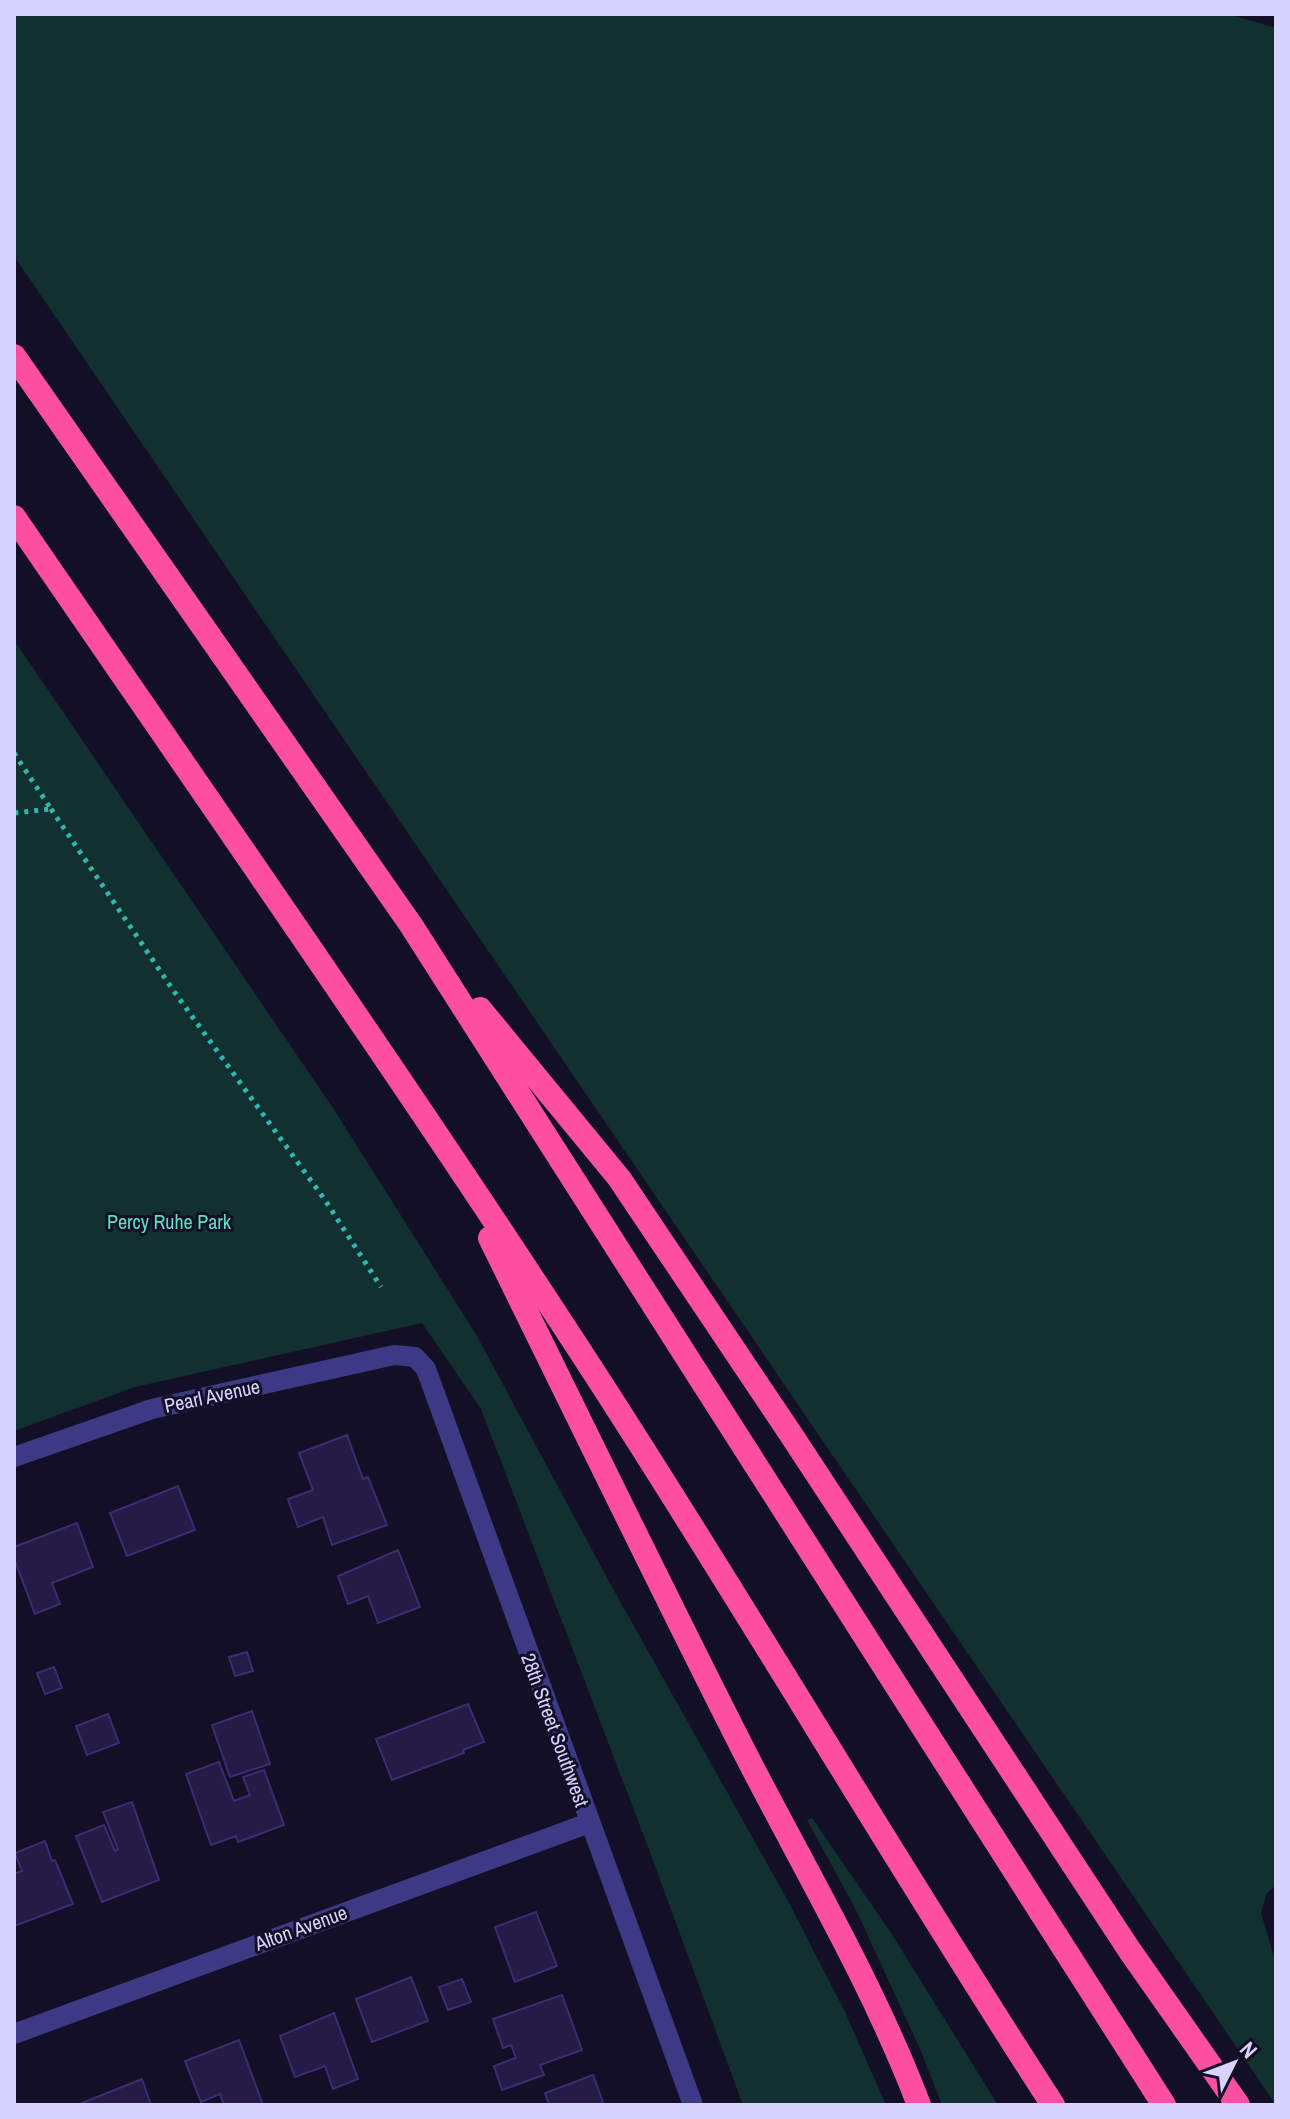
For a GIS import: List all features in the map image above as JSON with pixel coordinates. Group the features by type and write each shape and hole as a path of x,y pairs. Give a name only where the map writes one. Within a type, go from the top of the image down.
{"highway":[{"path":"14,356 411,925 1164,2105"},
{"path":"14,517 597,1376 1053,2105"},
{"path":"411,925 619,1178 1130,1951 1238,2105"},
{"path":"446,1150 651,1570 860,1971 894,2041 919,2105"}],"street":[{"name":"Pearl Avenue","path":"14,1457 152,1409 394,1355 415,1357"},
{"name":"28th Street Southwest","path":"415,1357 426,1369 693,2105"},
{"name":"Alton Avenue","path":"14,2034 589,1823"}],"path":[{"path":"14,753 173,990 325,1200 381,1287"},
{"path":"14,813 51,809"}],"green space":[{"path":"14,14 1228,14 1276,28 1276,1885 1267,1893 1261,1913 1276,1964 1276,2105 14,256"},
{"name":"Percy Ruhe Park","path":"14,640 335,1111 477,1336 612,1587 787,1899 845,2012 886,2105 743,2105 481,1409 422,1323 135,1387 14,1431"},
{"path":"812,1818 891,1933 998,2105 942,2105 920,2049 856,1910 807,1820"}],"building":[{"path":"347,1435 363,1479 368,1477 387,1525 332,1545 323,1517 298,1527 288,1499 313,1490 299,1453"},
{"path":"178,1486 195,1530 127,1556 110,1513"},
{"path":"77,1523 93,1567 52,1583 60,1604 35,1614 14,1558 14,1547"},
{"path":"398,1550 420,1607 378,1623 368,1596 348,1604 338,1576"},
{"path":"247,1652 253,1671 235,1676 229,1657"},
{"path":"54,1667 62,1688 45,1694 37,1673"},
{"path":"468,1704 484,1742 463,1750 464,1753 392,1780 376,1739"},
{"path":"252,1711 270,1764 230,1777 212,1725"},
{"path":"108,1714 119,1743 87,1755 76,1726"},
{"path":"219,1762 234,1801 250,1795 243,1777 264,1770 284,1825 238,1842 236,1836 211,1845 186,1774"},
{"path":"132,1802 159,1880 102,1902 76,1836 104,1825 115,1851 118,1849 103,1812"},
{"path":"45,1841 73,1904 14,1926 14,1874 22,1871 15,1853"},
{"path":"536,1912 557,1966 515,1982 495,1927"},
{"path":"411,1977 428,2021 372,2042 356,1999"},
{"path":"462,1979 471,2002 448,2010 439,1987"},
{"path":"562,1995 582,2050 540,2065 544,2075 502,2090 494,2066 516,2058 511,2045 503,2048 493,2019"},
{"path":"334,2013 358,2079 333,2089 325,2066 295,2077 280,2036"},
{"path":"239,2040 263,2105 224,2105 220,2094 201,2102 185,2061"},
{"path":"593,2075 604,2105 549,2105 545,2093"},
{"path":"142,2079 151,2105 82,2105 82,2103"}]}
